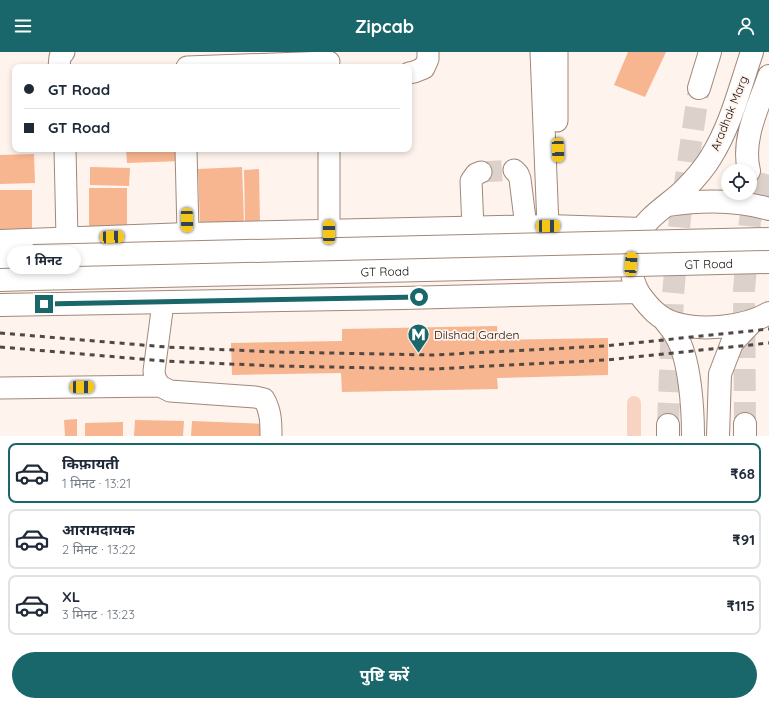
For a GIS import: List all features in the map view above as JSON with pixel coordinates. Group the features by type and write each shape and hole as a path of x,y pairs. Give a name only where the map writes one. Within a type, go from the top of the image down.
{"main road":[{"path":"699,88 710,52"},
{"name":"Aradhak Marg","path":"663,318 649,307 638,292 632,274 632,255 637,237 649,220 689,185 711,157 722,138 730,118 752,52"},
{"name":"Aradhak Marg","path":"748,164 748,141 769,76"},
{"path":"757,193 769,209"},
{"path":"667,205 706,201 750,204 769,209"},
{"path":"0,241 188,234 554,226 642,229"},
{"name":"GT Road","path":"0,257 769,239"},
{"name":"GT Road","path":"0,280 769,262"},
{"path":"0,305 162,303 638,292"},
{"path":"663,318 682,326 711,327 726,326 762,317"},
{"path":"718,436 720,374 732,343 762,317"},
{"path":"663,318 677,336 684,357 693,406 693,436"}],"street":[{"path":"183,52 185,64"},
{"path":"412,72 424,68 428,59 428,52"},
{"path":"541,52 554,226"},
{"path":"554,226 557,52"},
{"path":"247,64 328,60"},
{"path":"64,152 67,238"},
{"path":"186,152 188,234"},
{"path":"329,152 329,232"},
{"path":"514,170 520,179 526,227"},
{"path":"473,228 471,181 476,174 481,172"},
{"path":"160,386 155,378 154,371 162,303"},
{"path":"0,388 160,386 170,391 255,397 264,399 268,406 271,418 271,436"}],"building":[{"path":"628,52 666,52 645,97 614,85"},
{"path":"126,152 182,152 182,161 127,163"},
{"path":"34,154 35,183 0,184 0,155"},
{"path":"90,167 130,168 129,186 90,185"},
{"path":"242,167 244,222 200,224 198,169"},
{"path":"259,169 260,223 245,224 244,170"},
{"path":"89,188 127,188 127,230 89,230"},
{"path":"0,190 32,190 32,232 0,232"},
{"name":"Dilshad Garden","path":"497,326 498,340 608,338 608,375 497,378 498,389 342,392 341,373 232,375 231,343 342,341 342,329"},
{"path":"77,419 77,436 65,436 64,420"},
{"path":"135,420 184,421 183,436 134,436"},
{"path":"192,421 266,424 265,436 191,436"},
{"path":"123,422 123,436 85,436 85,423"}],"waterway":[{"path":"634,403 634,436"}],"tunnel":[{"path":"668,425 673,295 680,218 699,88"},
{"path":"745,424 744,290 750,220 769,164"},
{"path":"481,172 514,170"}],"railway":[{"path":"0,333 166,347 277,352 433,355 605,346 769,329"},
{"path":"0,347 164,361 276,366 433,369 606,360 769,343"}],"place":[{"name":"Dilshad Garden","path":"419,354"}],"route":[{"path":"44,304 162,303 419,297"}]}
